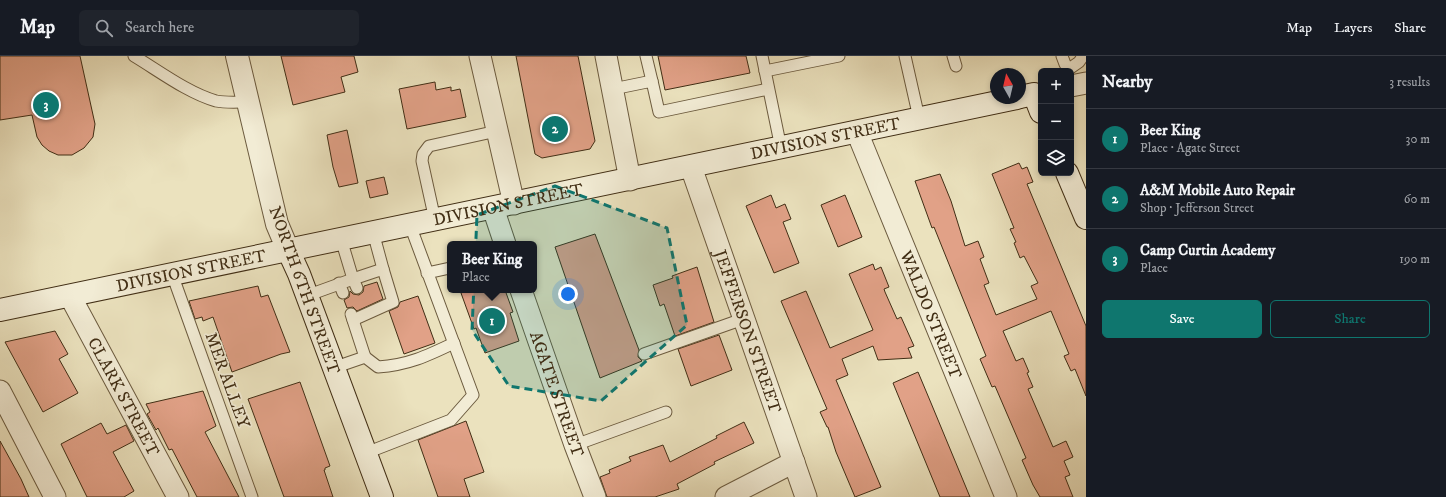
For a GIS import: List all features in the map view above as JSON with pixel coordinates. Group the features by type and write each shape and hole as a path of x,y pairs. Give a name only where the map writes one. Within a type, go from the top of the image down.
{"main road":[{"name":"NORTH 6TH STREET","path":"237,56 277,224 299,274 382,497"},
{"name":"DIVISION STREET","path":"0,310 630,180 919,118 1031,99"},
{"path":"1068,176 1086,218"}],"street":[{"path":"480,56 514,204"},
{"path":"606,56 630,180"},
{"path":"1074,77 1086,83"},
{"name":"WALDO STREET","path":"857,132 1006,497"},
{"name":"JEFFERSON STREET","path":"691,166 806,497"},
{"path":"493,208 505,241"},
{"name":"AGATE STREET","path":"522,293 575,445 595,497"},
{"name":"CLARK STREET","path":"70,296 178,497"},
{"path":"0,391 55,497"},
{"path":"726,497 794,462"}],"lane":[{"path":"134,56 194,92 217,101 248,102"},
{"path":"646,56 659,112 768,88"},
{"path":"762,56 781,148"},
{"path":"765,71 815,58 839,56"},
{"path":"905,56 919,118"},
{"path":"1062,56 1066,68"},
{"path":"1074,68 1083,56"},
{"path":"613,89 652,81"},
{"path":"435,220 422,161 423,154 429,146 497,131"},
{"path":"366,453 451,420 473,395 410,225"},
{"path":"373,232 393,302 351,317 365,357 378,367 396,366 417,360 454,344"},
{"path":"341,239 355,284"},
{"path":"306,296 355,284 383,269"},
{"path":"427,273 447,269"},
{"name":"MER ALLEY","path":"172,274 252,497"},
{"path":"644,354 743,319"},
{"path":"333,368 365,357"},
{"path":"575,445 666,412"}],"highlighted area":[{"path":"555,186 667,228 687,325 601,401 509,386 472,330 477,215"}],"building":[{"path":"0,56 80,56 95,124 93,137 84,148 72,155 58,155 49,151 42,145 37,137 32,115 0,120"},
{"path":"281,56 354,56 358,72 341,77 345,92 293,105"},
{"path":"516,56 578,56 595,141 590,149 542,158 535,154"},
{"path":"658,56 746,56 750,73 665,90"},
{"path":"435,82 436,90 451,87 451,91 460,89 466,117 407,129 399,89"},
{"path":"347,130 358,183 339,187 333,167 327,135"},
{"path":"1019,163 1022,169 1027,167 1033,182 1027,184 1086,326 1086,396 1075,369 1071,371 1064,356 1069,354 1051,311 1003,331 1016,361 1023,358 1033,387 1028,389 1053,447 1066,441 1073,457 1064,461 1070,475 1065,477 1073,497 1040,497 1033,485 1022,460 1026,458 995,386 992,387 980,359 986,356 934,227 932,228 915,181 940,174 951,201 965,246 978,241 984,257 980,259 989,283 984,285 996,315 1037,299 1031,286 1038,283 1024,256 1020,258 1014,243 1016,242 1010,229 1014,228 992,174"},
{"path":"384,177 388,194 370,198 366,181"},
{"path":"771,195 776,208 785,204 791,219 783,222 799,263 774,273 746,206"},
{"path":"845,195 862,237 838,247 821,205"},
{"path":"595,234 639,350 638,357 642,361 600,378 555,247"},
{"path":"873,264 875,270 881,267 889,287 884,289 885,292 897,319 901,317 914,346 908,348 912,358 878,360 873,346 842,359 848,375 836,380 881,487 855,497 836,452 828,427 820,412 827,409 781,301 806,291 830,348 873,330 849,274"},
{"path":"697,267 714,322 675,336 664,304 660,306 653,285"},
{"path":"377,282 383,299 357,311 353,307 347,308 344,300 349,297 350,291 353,294 359,295 363,292 364,286"},
{"path":"258,286 261,297 268,295 290,352 232,372 213,317 203,321 202,317 195,319 189,301"},
{"path":"461,293 506,293 513,312 510,313 519,341 485,353 476,328 474,329"},
{"path":"418,296 435,343 404,354 389,311 398,307 400,302"},
{"path":"55,331 68,354 59,359 78,393 43,412 5,342"},
{"path":"719,335 732,370 691,386 678,349"},
{"path":"918,372 970,497 940,497 893,383"},
{"path":"300,382 330,466 324,470 333,497 284,497 248,399"},
{"path":"203,391 216,426 205,432 239,497 197,497 172,449 169,450 158,428 156,430 147,414 150,412 146,404"},
{"path":"466,421 484,472 464,479 470,497 438,497 418,440"},
{"path":"744,422 754,443 714,462 715,464 677,484 679,489 655,497 607,497 600,477 610,473 609,470 631,461 629,457 663,445 670,462 717,438 716,436"},
{"path":"101,423 107,434 126,425 134,441 113,452 134,491 124,497 87,497 61,444"},
{"path":"0,441 21,479 29,497 0,497"}],"place":[{"name":"Camp Curtin Academy","path":"46,105"},
{"name":"A&M Mobile Auto Repair","path":"555,129"},
{"name":"Beer King","path":"492,321"}]}
